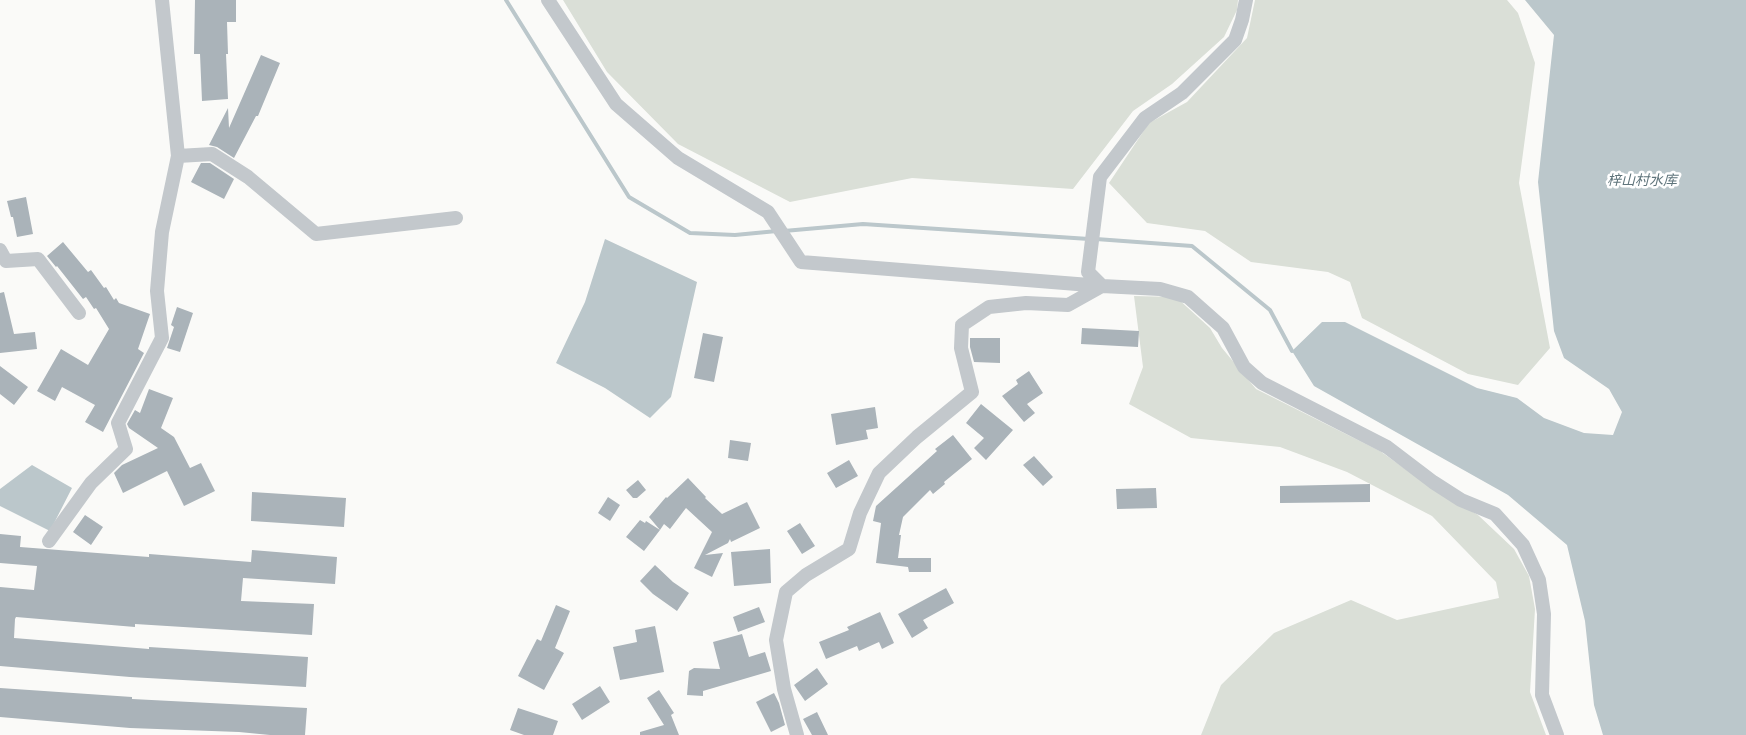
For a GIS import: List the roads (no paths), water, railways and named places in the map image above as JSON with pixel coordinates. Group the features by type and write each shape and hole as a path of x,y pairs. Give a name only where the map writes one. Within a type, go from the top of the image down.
{"street":[{"path":"49,541 91,482 126,449 118,423 162,338 157,290 160,252 162,232 178,156 162,0"},
{"path":"548,0 616,104 678,158 768,212 801,262 1160,289 1188,296 1223,328 1244,366 1262,383 1386,447 1433,482 1462,500 1495,514 1523,545 1539,580 1544,614 1542,696 1557,735"},
{"path":"1102,286 1088,272 1100,177 1145,118 1182,93 1235,40 1246,0"},
{"path":"178,156 212,154 248,176 316,234 456,218"},
{"path":"0,250 6,261 38,259 79,313"},
{"path":"797,735 784,689 776,640 786,592 806,576 849,549 860,513 879,473 917,437 972,392 961,348 962,325 989,307 1026,303 1068,305 1102,286"}],"water":[{"name":"梓山村水库","path":"1525,0 1746,0 1746,735 1603,735 1594,705 1585,621 1567,545 1508,495 1314,386 1292,351 1322,322 1345,322 1477,388 1517,398 1544,418 1584,433 1613,435 1622,412 1609,389 1564,358 1554,331 1538,182 1554,35"},
{"path":"605,239 697,282 671,397 650,418 605,388 556,363 585,302"},
{"path":"32,465 72,488 50,531 0,506 0,489"}],"waterway":[{"path":"506,0 629,197 690,233 735,235 777,231"},
{"path":"784,231 863,224 1089,239"},
{"path":"1096,239 1192,246 1270,310 1292,351"}]}
